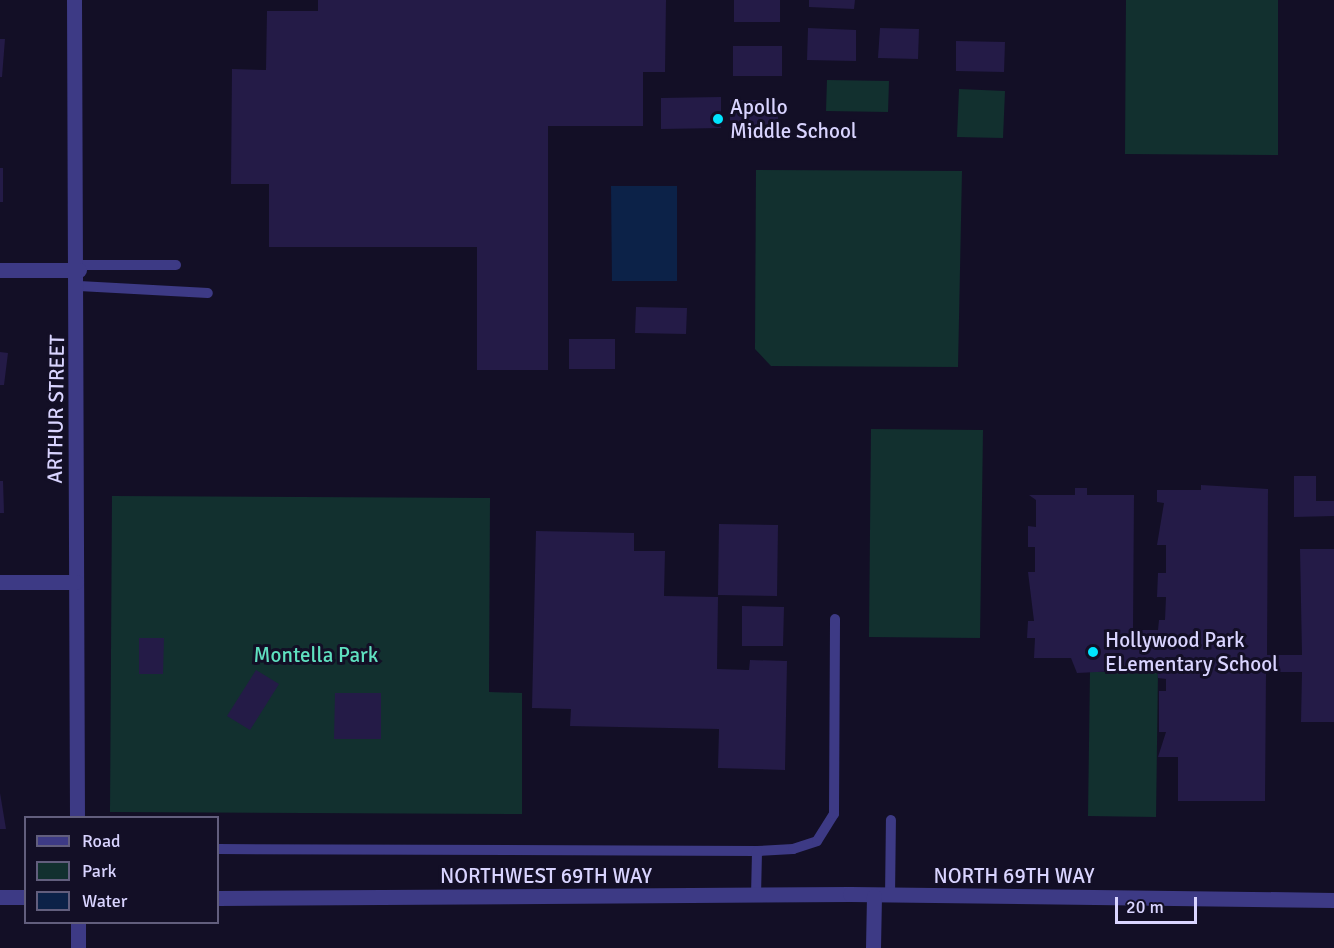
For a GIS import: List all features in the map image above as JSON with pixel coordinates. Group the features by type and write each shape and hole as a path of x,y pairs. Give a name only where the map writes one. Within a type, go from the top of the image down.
{"street":[{"name":"ARTHUR STREET","path":"74,0 79,268 76,582 77,816"},
{"path":"0,270 79,268"},
{"path":"0,582 76,582"},
{"path":"873,948 874,896"},
{"name":"NORTH 69TH WAY","path":"874,896 1334,900"},
{"name":"NORTHWEST 69TH WAY","path":"219,898 874,896"},
{"path":"0,897 24,897"},
{"path":"78,924 78,948"}],"lane":[{"path":"79,268 176,265"},
{"path":"79,286 208,293"},
{"path":"219,849 757,851 793,849 817,841 834,814 835,619"},
{"path":"890,897 891,820"},
{"path":"756,896 757,851"}],"green space":[{"path":"1126,0 1278,0 1278,155 1125,154"},
{"path":"827,80 889,81 888,112 826,111"},
{"path":"959,89 1005,91 1003,138 957,137"},
{"path":"756,170 962,171 958,367 771,366 755,349"},
{"path":"871,429 983,430 980,638 869,637"},
{"name":"Montella Park","path":"112,496 490,498 489,692 522,693 522,814 110,812"},
{"path":"1158,671 1156,817 1088,816 1090,672"}],"water":[{"path":"611,186 677,186 677,281 612,281"}],"building":[{"path":"318,0 666,0 665,72 643,72 643,126 548,126 548,370 477,370 477,247 269,247 269,184 231,184 232,69 266,70 267,11 318,11"},
{"path":"734,0 780,0 780,22 734,22"},
{"path":"809,0 855,0 854,9 809,7"},
{"path":"808,28 856,30 856,61 807,60"},
{"path":"880,28 919,29 918,59 878,58"},
{"path":"0,39 5,39 2,77 0,77"},
{"path":"956,41 1005,42 1004,72 956,71"},
{"path":"733,46 782,46 782,76 733,76"},
{"path":"721,97 721,128 661,129 661,98"},
{"path":"730,100 778,100 778,131 730,130"},
{"path":"0,168 3,168 3,202 0,202"},
{"path":"636,307 687,308 686,334 635,333"},
{"path":"569,339 615,339 615,369 569,369"},
{"path":"0,352 8,353 4,385 0,385"},
{"path":"1294,476 1316,476 1316,501 1334,501 1334,516 1294,517"},
{"path":"0,481 3,481 4,513 0,513"},
{"path":"1201,485 1268,489 1267,655 1302,655 1300,549 1334,549 1334,722 1301,722 1302,672 1266,672 1265,801 1178,801 1178,757 1158,757 1166,732 1159,732 1159,691 1166,691 1166,679 1158,678 1157,669 1077,673 1071,658 1034,658 1035,638 1027,638 1028,621 1034,621 1028,572 1035,572 1035,547 1028,547 1028,526 1036,527 1036,500 1029,495 1075,495 1075,488 1087,488 1087,495 1134,495 1133,630 1158,630 1159,620 1165,620 1166,597 1157,597 1158,573 1166,573 1166,545 1157,545 1164,503 1157,502 1157,490 1201,490"},
{"path":"719,524 778,525 777,596 718,595"},
{"path":"536,531 634,533 634,551 665,551 664,596 718,597 717,669 749,670 750,660 787,661 785,770 718,768 719,729 570,726 571,709 532,708"},
{"path":"742,606 784,607 783,646 742,646"},
{"path":"139,638 164,638 163,674 139,674"},
{"path":"256,670 279,684 250,730 227,716"},
{"path":"335,693 381,693 381,739 334,739"},
{"path":"0,793 6,829 0,829"}],"place":[{"name":"Apollo Middle School","path":"718,119"},
{"name":"Hollywood Park ELementary School","path":"1093,652"}]}
